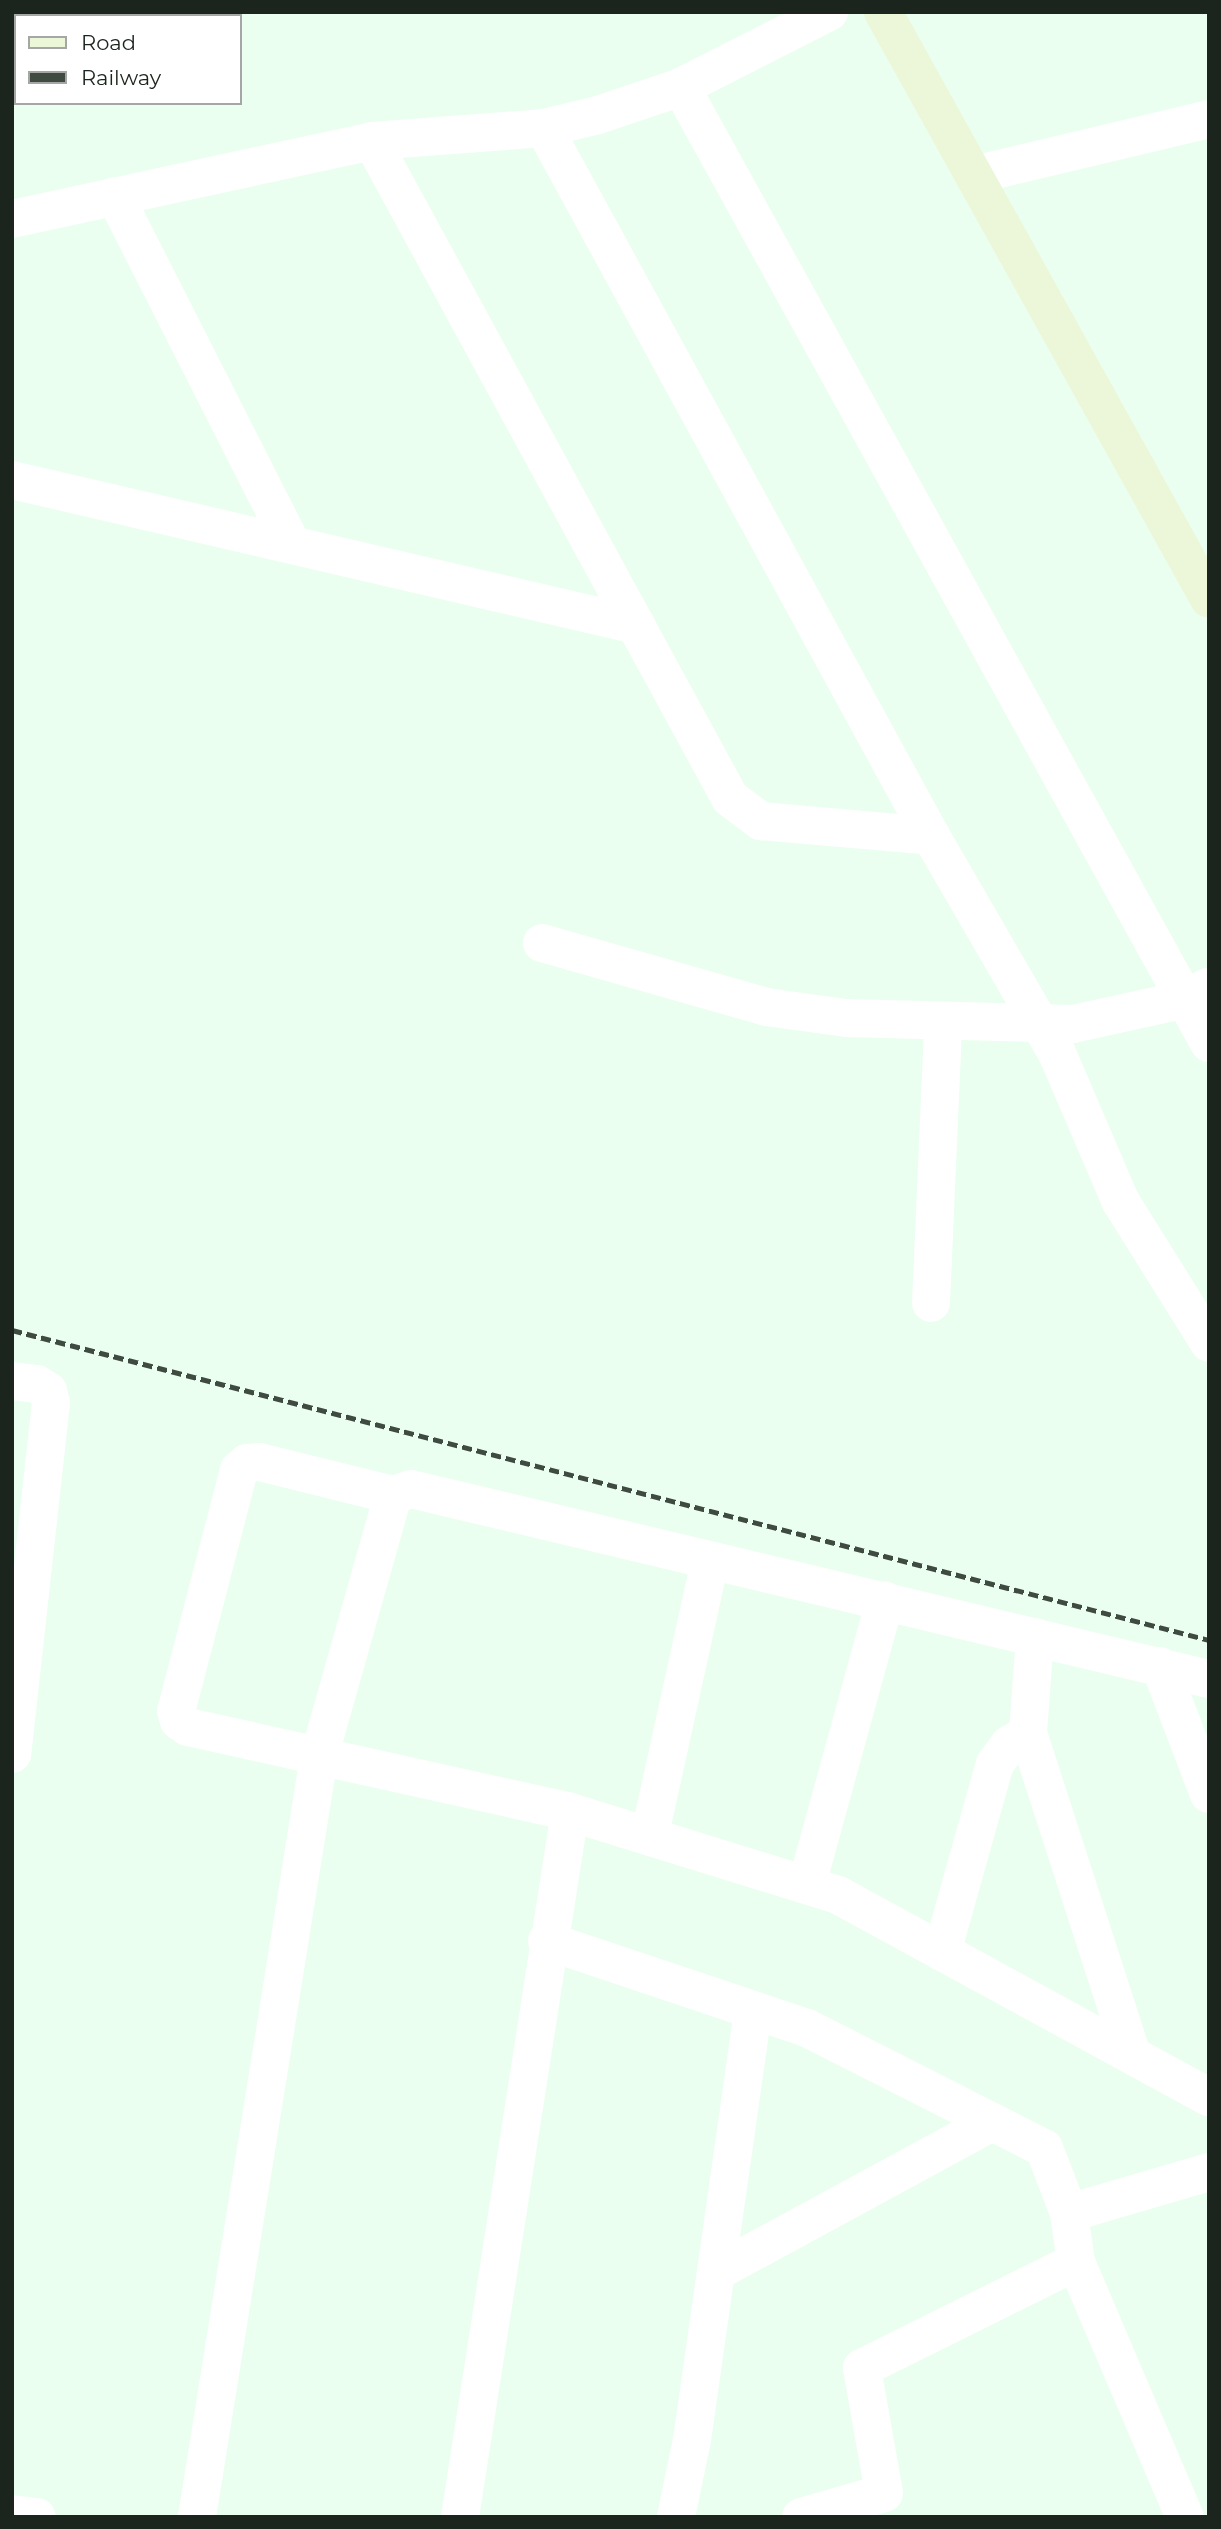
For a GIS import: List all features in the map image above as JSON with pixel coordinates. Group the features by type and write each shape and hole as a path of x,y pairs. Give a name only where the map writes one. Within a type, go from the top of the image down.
{"main road":[{"path":"883,12 1209,599"}],"street":[{"path":"12,219 372,141 544,128 681,87 829,12"},
{"path":"681,87 1196,993 1209,1043"},
{"path":"974,175 1209,119"},
{"path":"544,128 930,836 1067,1072 1121,1202 1209,1343"},
{"path":"372,141 730,798 761,821 930,836"},
{"path":"115,196 292,545"},
{"path":"12,480 636,625"},
{"path":"542,943 766,1007 846,1018 1040,1024 1115,1018 1196,993"},
{"path":"930,1303 943,1023"},
{"path":"12,1381 37,1384 48,1391 51,1403 20,1602 12,1754"},
{"path":"1209,1679 411,1489 393,1495 260,1462 247,1463 239,1470 176,1711 179,1721 188,1727 570,1812 650,1834 838,1895 1209,2097"},
{"path":"197,2517 319,1757 393,1495"},
{"path":"650,1834 710,1560"},
{"path":"807,1884 885,1601"},
{"path":"1035,1637 1028,1733 1132,2055"},
{"path":"1160,1666 1209,1794"},
{"path":"942,1952 995,1764 1009,1745 1028,1733"},
{"path":"460,2517 547,1941 570,1812"},
{"path":"547,1941 807,2028 1044,2148 1069,2213 1076,2262 1185,2517"},
{"path":"676,2517 716,2272 753,2010"},
{"path":"716,2272 992,2122"},
{"path":"1069,2213 1209,2172"},
{"path":"801,2517 889,2505 862,2368 1076,2262"},
{"path":"12,2514 37,2517"}],"railway":[{"path":"12,1330 1209,1640"}]}
